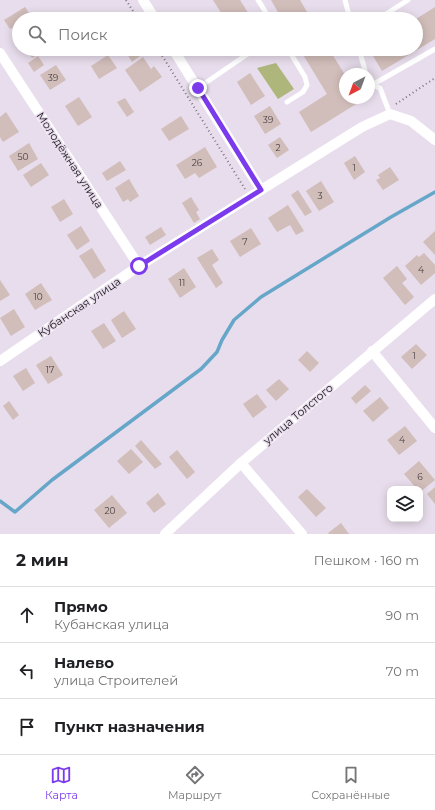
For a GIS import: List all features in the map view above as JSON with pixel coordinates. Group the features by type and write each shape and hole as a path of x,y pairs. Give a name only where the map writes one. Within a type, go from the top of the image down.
{"street":[{"path":"143,0 151,12"},
{"name":"Молодёжная улица","path":"0,53 139,266"},
{"path":"177,56 261,190"},
{"path":"389,112 411,121 435,140"},
{"name":"Кубанская улица","path":"0,362 139,266 362,126 389,112"},
{"name":"улица Толстого","path":"165,534 241,463 435,299"},
{"path":"372,351 435,428"},
{"path":"241,463 302,534"}],"lane":[{"path":"258,0 266,12"},
{"path":"344,0 348,12"},
{"path":"389,12 408,0"},
{"path":"423,55 435,49"},
{"path":"198,88 245,56"},
{"path":"287,102 303,92 307,85 305,77 292,56"},
{"path":"361,56 364,68"},
{"path":"375,81 422,56"},
{"path":"375,85 380,88 389,112"}],"path":[{"path":"126,0 134,12"},
{"path":"162,56 250,197"},
{"path":"389,112 435,78"}],"green space":[{"path":"276,63 294,89 278,99 257,68"}],"building":[{"path":"213,0 240,0 248,12 221,12"},
{"path":"271,0 300,0 307,12 278,12"},
{"path":"25,7 28,12 17,12"},
{"path":"435,7 435,39 423,46 423,15"},
{"path":"12,15 12,28 10,29 4,20"},
{"path":"38,56 44,65 34,72 28,63"},
{"path":"109,56 117,68 99,79 91,66"},
{"path":"128,56 140,56 132,62"},
{"path":"304,56 333,56 341,68 339,68 339,104 356,104 311,132 299,112 327,94"},
{"path":"373,56 407,56 382,71"},
{"path":"143,57 151,69 154,66 162,77 140,92 125,70"},
{"path":"56,65 66,80 50,90 40,75"},
{"path":"250,73 265,96 251,105 237,82"},
{"path":"79,97 92,117 78,126 65,106"},
{"path":"125,98 134,112 127,117 117,102"},
{"path":"270,106 281,124 265,134 254,116"},
{"path":"6,112 19,132 3,142 0,137 0,117"},
{"path":"181,116 189,129 169,141 161,129"},
{"path":"280,137 289,150 277,158 268,145"},
{"path":"29,143 38,159 18,171 9,156"},
{"path":"205,147 217,167 199,178 195,173 185,179 176,165"},
{"path":"355,156 365,172 354,180 344,163"},
{"path":"120,161 126,170 107,181 102,173"},
{"path":"41,163 49,175 31,187 23,175"},
{"path":"390,167 399,180 383,190 376,180 380,178 378,175"},
{"path":"129,179 139,196 130,202 128,199 123,202 115,188"},
{"path":"321,181 334,202 319,211 306,191"},
{"path":"298,190 312,212 305,216 291,195"},
{"path":"191,197 199,210 196,212 200,219 194,223 182,203"},
{"path":"64,199 73,214 60,222 51,207"},
{"path":"288,205 304,231 296,235 290,225 277,232 268,218"},
{"path":"81,226 90,241 77,250 67,235"},
{"path":"161,227 166,235 150,245 145,237"},
{"path":"251,228 261,244 240,257 230,241"},
{"path":"435,231 435,255 423,242"},
{"path":"92,248 106,271 94,279 79,256"},
{"path":"212,249 219,260 212,265 223,283 216,288 197,258"},
{"path":"424,253 435,265 435,273 421,285 405,266 417,255 419,257"},
{"path":"397,266 407,279 402,283 414,297 405,305 383,278"},
{"path":"184,268 196,287 180,298 168,279"},
{"path":"0,280 10,295 0,301"},
{"path":"41,283 52,300 35,310 25,294"},
{"path":"14,309 25,327 11,336 0,318"},
{"path":"124,311 136,329 122,338 111,320"},
{"path":"104,323 116,341 103,349 91,331"},
{"path":"416,344 427,355 412,369 401,357"},
{"path":"307,351 319,363 310,372 298,360"},
{"path":"51,356 63,375 48,384 36,365"},
{"path":"26,368 35,383 23,391 13,376"},
{"path":"279,379 289,389 276,401 266,390"},
{"path":"365,385 371,391 356,404 351,398"},
{"path":"257,394 267,407 253,418 243,404"},
{"path":"380,397 389,408 373,422 363,411"},
{"path":"9,401 19,415 13,420 3,406"},
{"path":"405,426 417,441 399,455 387,440"},
{"path":"141,440 162,464 155,469 135,446"},
{"path":"131,449 143,462 129,474 117,461"},
{"path":"177,450 195,472 187,479 169,457"},
{"path":"419,461 435,480 423,490 423,486 414,486 404,474"},
{"path":"435,487 435,504 427,494"},
{"path":"307,489 326,508 316,517 298,497"},
{"path":"158,493 166,504 154,513 146,503"},
{"path":"112,495 127,513 109,528 94,510"},
{"path":"341,523 349,534 328,533"}],"waterway":[{"path":"0,501 15,512 52,480 201,369 217,352 222,340 234,320 261,297 391,217 435,192"}],"route":[{"path":"139,266 261,190 198,88"}]}
